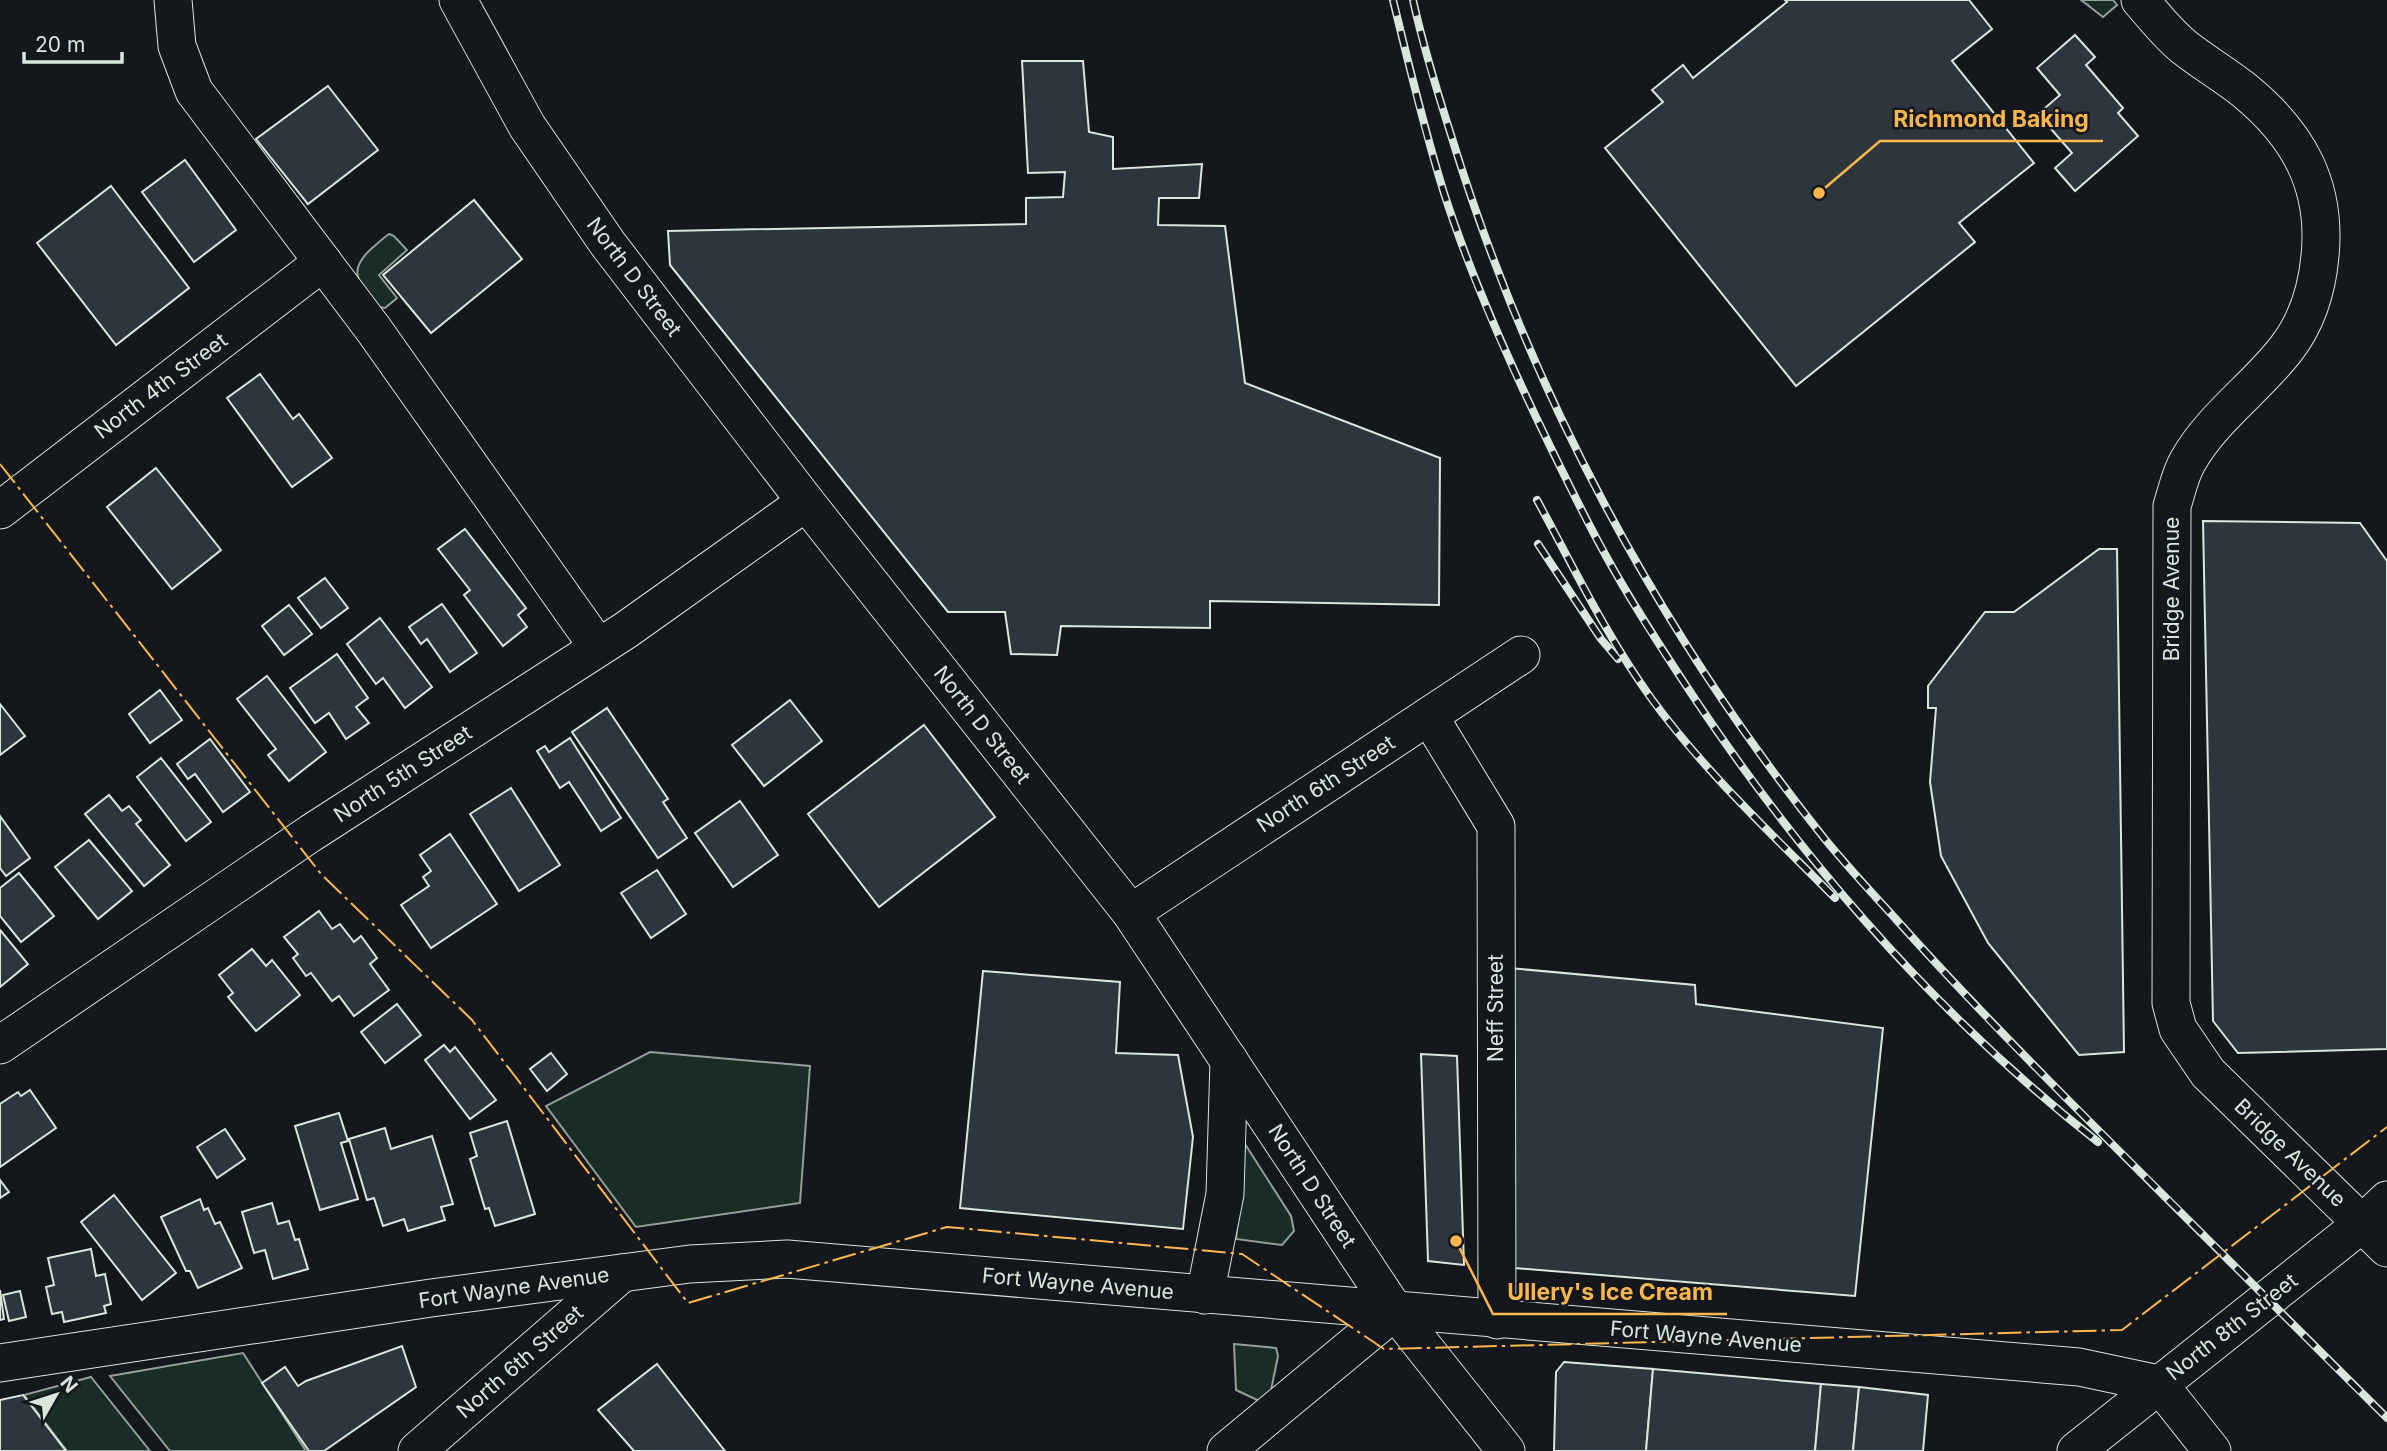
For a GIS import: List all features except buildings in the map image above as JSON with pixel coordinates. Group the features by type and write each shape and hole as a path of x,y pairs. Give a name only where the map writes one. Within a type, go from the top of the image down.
{"street":[{"path":"173,0 177,46 194,91 374,330 598,647"},
{"name":"North D Street","path":"458,0 527,126 600,233 806,502 1131,913 1395,1311 1506,1451"},
{"name":"Bridge Avenue","path":"2140,0 2183,46 2244,90 2282,127 2314,181 2322,210 2318,275 2303,322 2270,369 2198,445 2186,463 2172,506 2171,1003 2178,1029 2208,1073 2379,1224"},
{"name":"North 4th Street","path":"0,510 323,262"},
{"name":"North 5th Street","path":"0,1045 311,833 626,630 806,502"},
{"name":"North 6th Street","path":"1131,913 1521,655"},
{"name":"Neff Street","path":"1429,716 1496,827 1497,1320"},
{"path":"1205,1295 1225,1194 1229,1060"},
{"name":"North 8th Street","path":"2076,1451 2160,1384 2379,1224"},
{"name":"Fort Wayne Avenue","path":"0,1363 418,1300 690,1264 787,1259 2079,1367 2160,1384"},
{"name":"North 6th Street","path":"417,1451 622,1273"},
{"path":"1226,1451 1395,1311"},
{"path":"2160,1384 2212,1451"}],"green space":[{"path":"2081,0 2113,0 2117,5 2103,17"},
{"path":"389,234 407,250 379,275 397,298 385,308 378,307 366,292 357,272 363,257"},
{"path":"650,1052 810,1066 800,1203 636,1227 546,1106"},
{"path":"1245,1144 1291,1216 1294,1231 1282,1245 1236,1239"},
{"path":"1234,1344 1276,1348 1278,1356 1268,1405 1236,1390"},
{"path":"243,1353 306,1451 170,1451 110,1376"},
{"path":"91,1377 150,1451 67,1451 24,1395"}],"railway":[{"path":"1393,0 1437,169 1479,290 1570,488 1639,612 1697,702 1784,823 1880,938 1985,1045 2040,1095 2098,1142"},
{"path":"1413,0 1451,135 1483,230 1519,323 1560,415 1604,504 1654,591 1707,676 1764,759 1858,878 1967,997 2387,1418"},
{"path":"1537,500 1605,626 1651,698 1693,751 1835,898"},
{"path":"1538,544 1601,639 1618,659"}],"power":[{"path":"0,464 321,874 472,1020 688,1303 947,1227 1242,1254 1384,1349 2122,1330 2387,1127"}],"place":[{"name":"Richmond Baking","path":"1819,193"},
{"name":"Ullery's Ice Cream","path":"1456,1241"}]}
